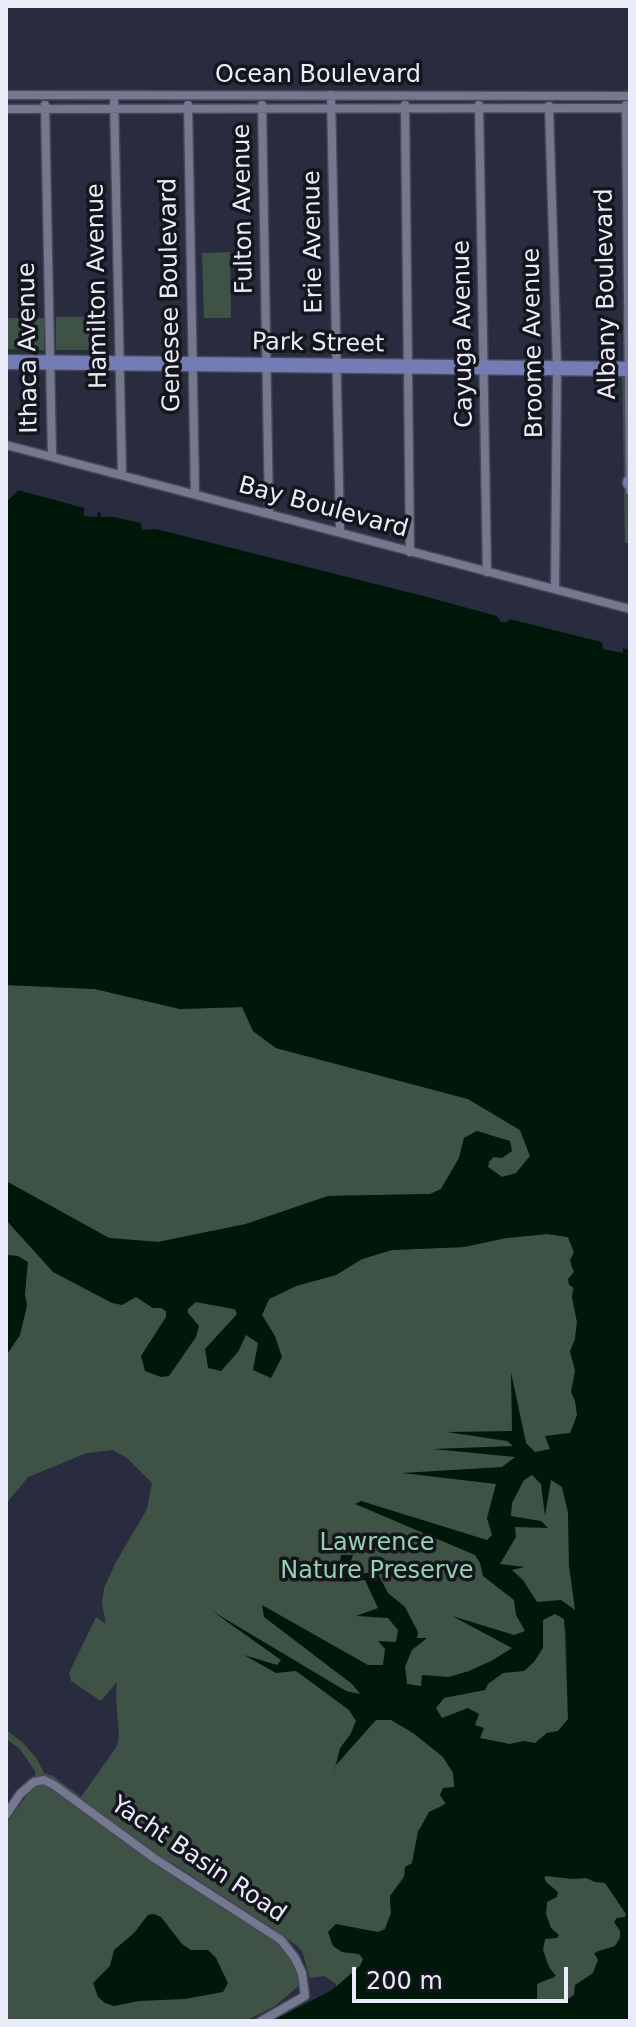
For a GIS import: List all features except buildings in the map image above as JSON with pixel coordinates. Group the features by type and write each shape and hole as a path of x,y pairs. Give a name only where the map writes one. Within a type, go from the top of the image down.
{"highway":[{"name":"Park Street","path":"6,362 629,370"}],"street":[{"name":"Ocean Boulevard","path":"6,95 628,96"},
{"name":"Erie Avenue","path":"331,95 340,532"},
{"name":"Ithaca Avenue","path":"45,96 52,456"},
{"name":"Hamilton Avenue","path":"114,96 122,475"},
{"name":"Genesee Boulevard","path":"188,96 195,494"},
{"name":"Fulton Avenue","path":"262,96 269,513"},
{"path":"405,96 410,552"},
{"name":"Cayuga Avenue","path":"479,96 486,368 487,572"},
{"name":"Broome Avenue","path":"548,96 557,368 555,589"},
{"name":"Albany Boulevard","path":"628,96 630,491"},
{"name":"Ocean Boulevard","path":"6,109 628,108"},
{"name":"Bay Boulevard","path":"6,445 630,609"},
{"name":"Yacht Basin Road","path":"6,1815 20,1794 34,1782 44,1780 154,1858 281,1940 289,1948 302,1973 305,1996 261,2021"}],"green space":[{"path":"230,252 231,318 204,318 202,253"},
{"path":"56,317 99,317 100,350 56,350"},
{"path":"7,318 44,318 44,350 7,349"},
{"path":"622,371 630,371 630,543 625,543"},
{"path":"6,985 95,989 180,1009 242,1007 253,1031 276,1048 468,1099 520,1130 530,1156 516,1174 502,1177 488,1167 489,1162 510,1142 477,1131 464,1138 459,1158 441,1189 430,1194 328,1196 246,1224 158,1242 109,1238 6,1181"},
{"name":"Lawrence Nature Preserve","path":"6,1220 54,1272 131,1298 136,1297 153,1308 166,1311 167,1317 141,1356 199,1326 188,1314 188,1309 196,1302 262,1315 269,1299 296,1286 336,1275 362,1259 392,1250 464,1247 547,1234 568,1237 574,1252 571,1265 574,1272 572,1297 577,1322 570,1351 576,1371 577,1415 562,1487 568,1512 569,1565 576,1611 564,1619 568,1719 558,1731 547,1733 535,1743 524,1741 510,1744 418,1831 412,1864 390,1896 391,1913 385,1929 342,1952 359,1954 364,1959 336,1987 325,1976 310,1978 302,1951 295,1944 140,1843 138,1845 289,1948 303,1982 275,2006 245,2021 6,2021 6,1824 36,1787 35,1771 19,1748 6,1739 6,1730 22,1742 44,1773 81,1797 117,1746 117,1682 101,1701 71,1681 69,1673 96,1617 106,1624 102,1603 104,1588 147,1509 152,1483 127,1458 113,1450 87,1453 28,1477 6,1504"},
{"path":"544,1877 586,1877 595,1882 605,1882 626,1914 615,1946 597,1951 598,1960 593,1973 574,1995 568,1999 546,2001 537,1999 535,1992 539,1981 554,1978 543,1950 545,1939 551,1937 546,1914 547,1901 557,1897 546,1882"}],"shaded area":[{"path":"18,490 84,508 84,516 97,517 100,512 101,517 141,523 142,530 156,529 427,597 497,616 501,622 510,619 602,642 603,649 623,653 623,648 630,650 630,2021 272,2021 332,1990 360,1966 363,1959 359,1954 342,1952 333,1946 328,1932 336,1924 378,1932 385,1929 391,1913 390,1896 404,1878 405,1867 412,1863 418,1832 429,1812 446,1804 440,1795 443,1788 454,1787 453,1773 443,1757 413,1733 391,1720 376,1720 336,1765 333,1776 340,1748 356,1721 349,1710 296,1671 276,1673 244,1655 277,1665 281,1660 212,1611 346,1691 360,1694 352,1684 264,1617 262,1605 368,1665 383,1665 385,1649 378,1641 396,1642 398,1630 388,1618 356,1616 378,1608 365,1580 344,1582 338,1571 341,1555 353,1555 348,1570 358,1574 377,1572 388,1593 405,1607 418,1632 417,1638 427,1638 412,1650 405,1667 407,1684 421,1686 422,1675 449,1677 469,1671 512,1648 452,1616 514,1635 525,1631 516,1615 514,1600 483,1576 475,1555 355,1504 361,1501 487,1540 492,1535 487,1518 496,1484 402,1473 502,1467 515,1457 433,1449 513,1446 507,1441 447,1432 512,1431 511,1372 526,1443 535,1452 550,1449 545,1436 570,1433 577,1415 571,1392 575,1371 570,1351 577,1322 572,1297 574,1288 569,1285 568,1279 574,1272 570,1260 574,1252 568,1237 547,1234 464,1247 392,1250 362,1259 336,1275 296,1286 269,1299 262,1315 275,1336 282,1357 271,1378 253,1370 258,1343 246,1335 238,1352 221,1371 208,1368 205,1349 237,1314 235,1309 196,1302 188,1313 199,1326 196,1337 169,1376 161,1377 145,1371 141,1356 166,1317 166,1311 153,1308 136,1297 122,1305 112,1303 53,1272 6,1220 6,1181 109,1238 158,1242 246,1224 328,1196 430,1194 441,1189 459,1158 464,1138 477,1131 510,1141 512,1151 502,1158 493,1157 489,1162 488,1167 502,1177 516,1173 530,1156 520,1130 468,1099 276,1048 253,1031 242,1007 180,1009 95,989 6,985 6,503","holes":["532,1475 541,1484 545,1516 551,1480 562,1487 568,1512 569,1565 575,1610 561,1600 537,1602 523,1580 512,1570 525,1567 500,1564 516,1537 515,1527 548,1528 541,1521 511,1516 512,1503 524,1480","555,1614 564,1619 568,1719 558,1731 547,1733 535,1743 524,1741 510,1744 480,1738 484,1728 475,1725 479,1714 468,1708 442,1718 436,1708 444,1698 485,1690 503,1673 524,1671 534,1662 543,1648 543,1620","544,1877 586,1878 605,1883 626,1914 614,1922 620,1931 615,1946 594,1953 598,1960 593,1973 575,1985 574,1995 568,1999 537,1999 537,1984 556,1976 548,1966 543,1950 545,1939 559,1935 551,1928 546,1914 547,1902 557,1897 558,1892"]},
{"path":"9,1255 28,1262 27,1306 20,1335 6,1356 6,1257"},
{"path":"148,1915 161,1917 182,1944 191,1950 208,1950 216,1958 228,1983 223,1992 114,2006 98,1997 93,1983 110,1966 114,1950 134,1933"}]}
